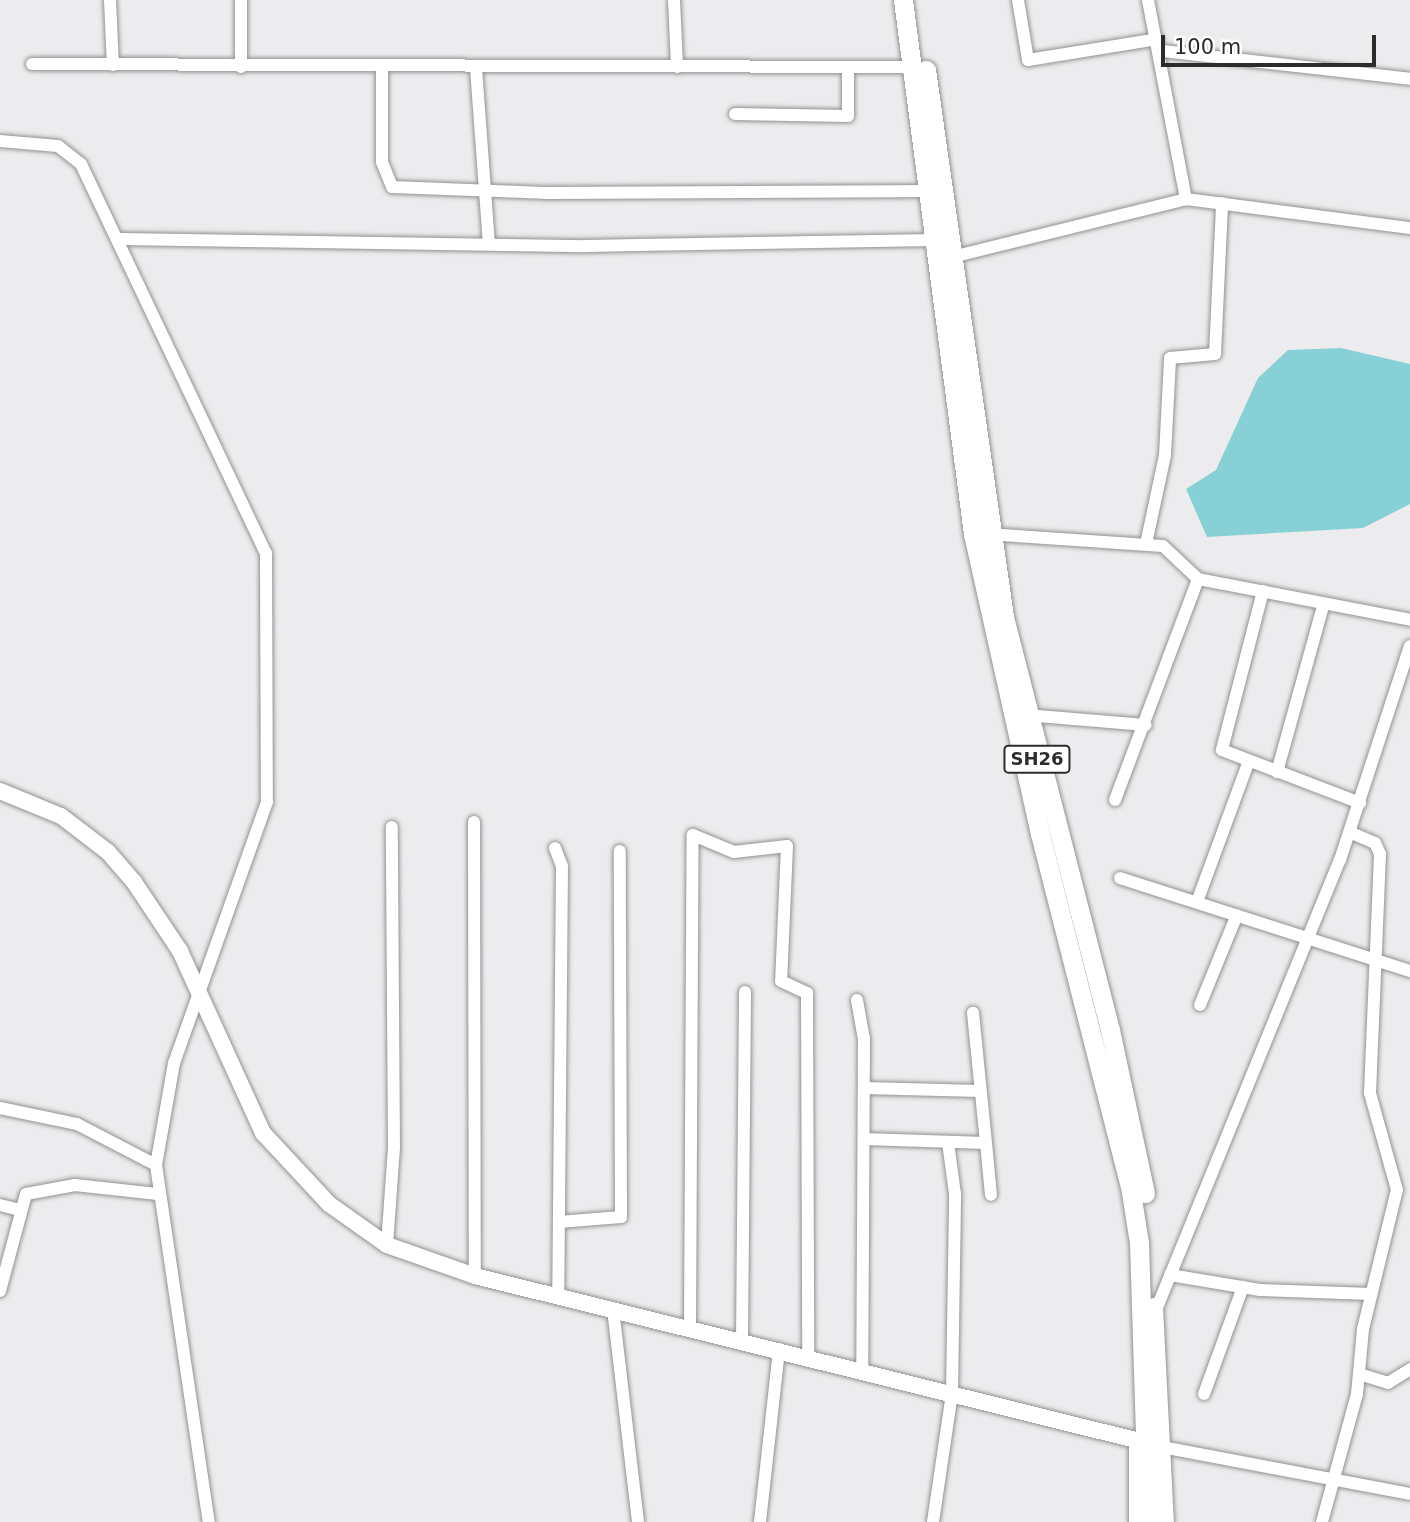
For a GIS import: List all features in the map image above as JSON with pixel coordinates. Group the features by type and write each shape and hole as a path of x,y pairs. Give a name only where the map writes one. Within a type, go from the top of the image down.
{"main road":[{"name":"SH26","path":"903,0 934,240 980,534 1037,821 1130,1186 1155,1515"},
{"name":"SH26","path":"917,0 952,257 980,534 1110,1030 1144,1189 1154,1315 1148,1443"}],"street":[{"path":"110,0 113,65"},
{"path":"241,67 242,0"},
{"path":"674,0 677,67"},
{"path":"1017,0 1028,60 1159,45 1410,79"},
{"path":"1148,0 1159,45 1186,199"},
{"path":"32,64 382,68 913,67"},
{"path":"735,114 848,116 848,66"},
{"path":"382,68 387,181 408,190 928,191"},
{"path":"476,68 489,244"},
{"path":"0,141 58,146 72,154 120,239 266,553 267,802 197,989 174,1063 156,1165 158,1194 209,1522"},
{"path":"952,257 1186,199 1410,228"},
{"path":"1146,544 1165,455 1170,358 1215,354 1222,203"},
{"path":"120,239 489,244 934,240"},
{"path":"980,534 1163,546 1198,579 1410,620"},
{"path":"1115,800 1146,725 1198,579"},
{"path":"1263,591 1222,748 1360,803"},
{"path":"1277,772 1324,603"},
{"path":"1142,1344 1349,832 1409,652"},
{"path":"1026,715 1146,725"},
{"path":"1197,902 1249,761"},
{"path":"0,791 61,816 108,852 180,951 263,1133 329,1204 387,1245 475,1276 862,1369 1148,1443 1410,1494"},
{"path":"474,822 475,1276"},
{"path":"387,1245 394,1148 392,827"},
{"path":"1322,1522 1359,1374 1371,1294 1397,1190 1370,1093 1380,854 1375,843 1349,832"},
{"path":"690,1328 693,835 734,852 787,846 782,981 807,993 808,1356"},
{"path":"555,848 562,866 558,1296"},
{"path":"559,1222 621,1217 620,851"},
{"path":"1120,878 1306,935 1410,971"},
{"path":"1200,1004 1237,915"},
{"path":"742,1340 745,992"},
{"path":"857,1000 864,1088 862,1369"},
{"path":"973,1013 991,1195"},
{"path":"864,1088 981,1091"},
{"path":"0,1108 76,1124 156,1165"},
{"path":"864,1139 986,1143"},
{"path":"933,1522 952,1393 955,1194 948,1142"},
{"path":"0,1291 26,1194 47,1186 158,1194"},
{"path":"0,1205 20,1210"},
{"path":"1170,1275 1243,1287 1371,1294"},
{"path":"1204,1394 1243,1287"},
{"path":"612,1309 638,1522"},
{"path":"760,1522 779,1349"},
{"path":"1359,1374 1388,1383 1410,1369"},
{"path":"1135,1522 1148,1443"}],"water":[{"path":"1341,348 1410,364 1410,504 1363,528 1207,537 1186,489 1216,470 1258,378 1288,350"}]}
